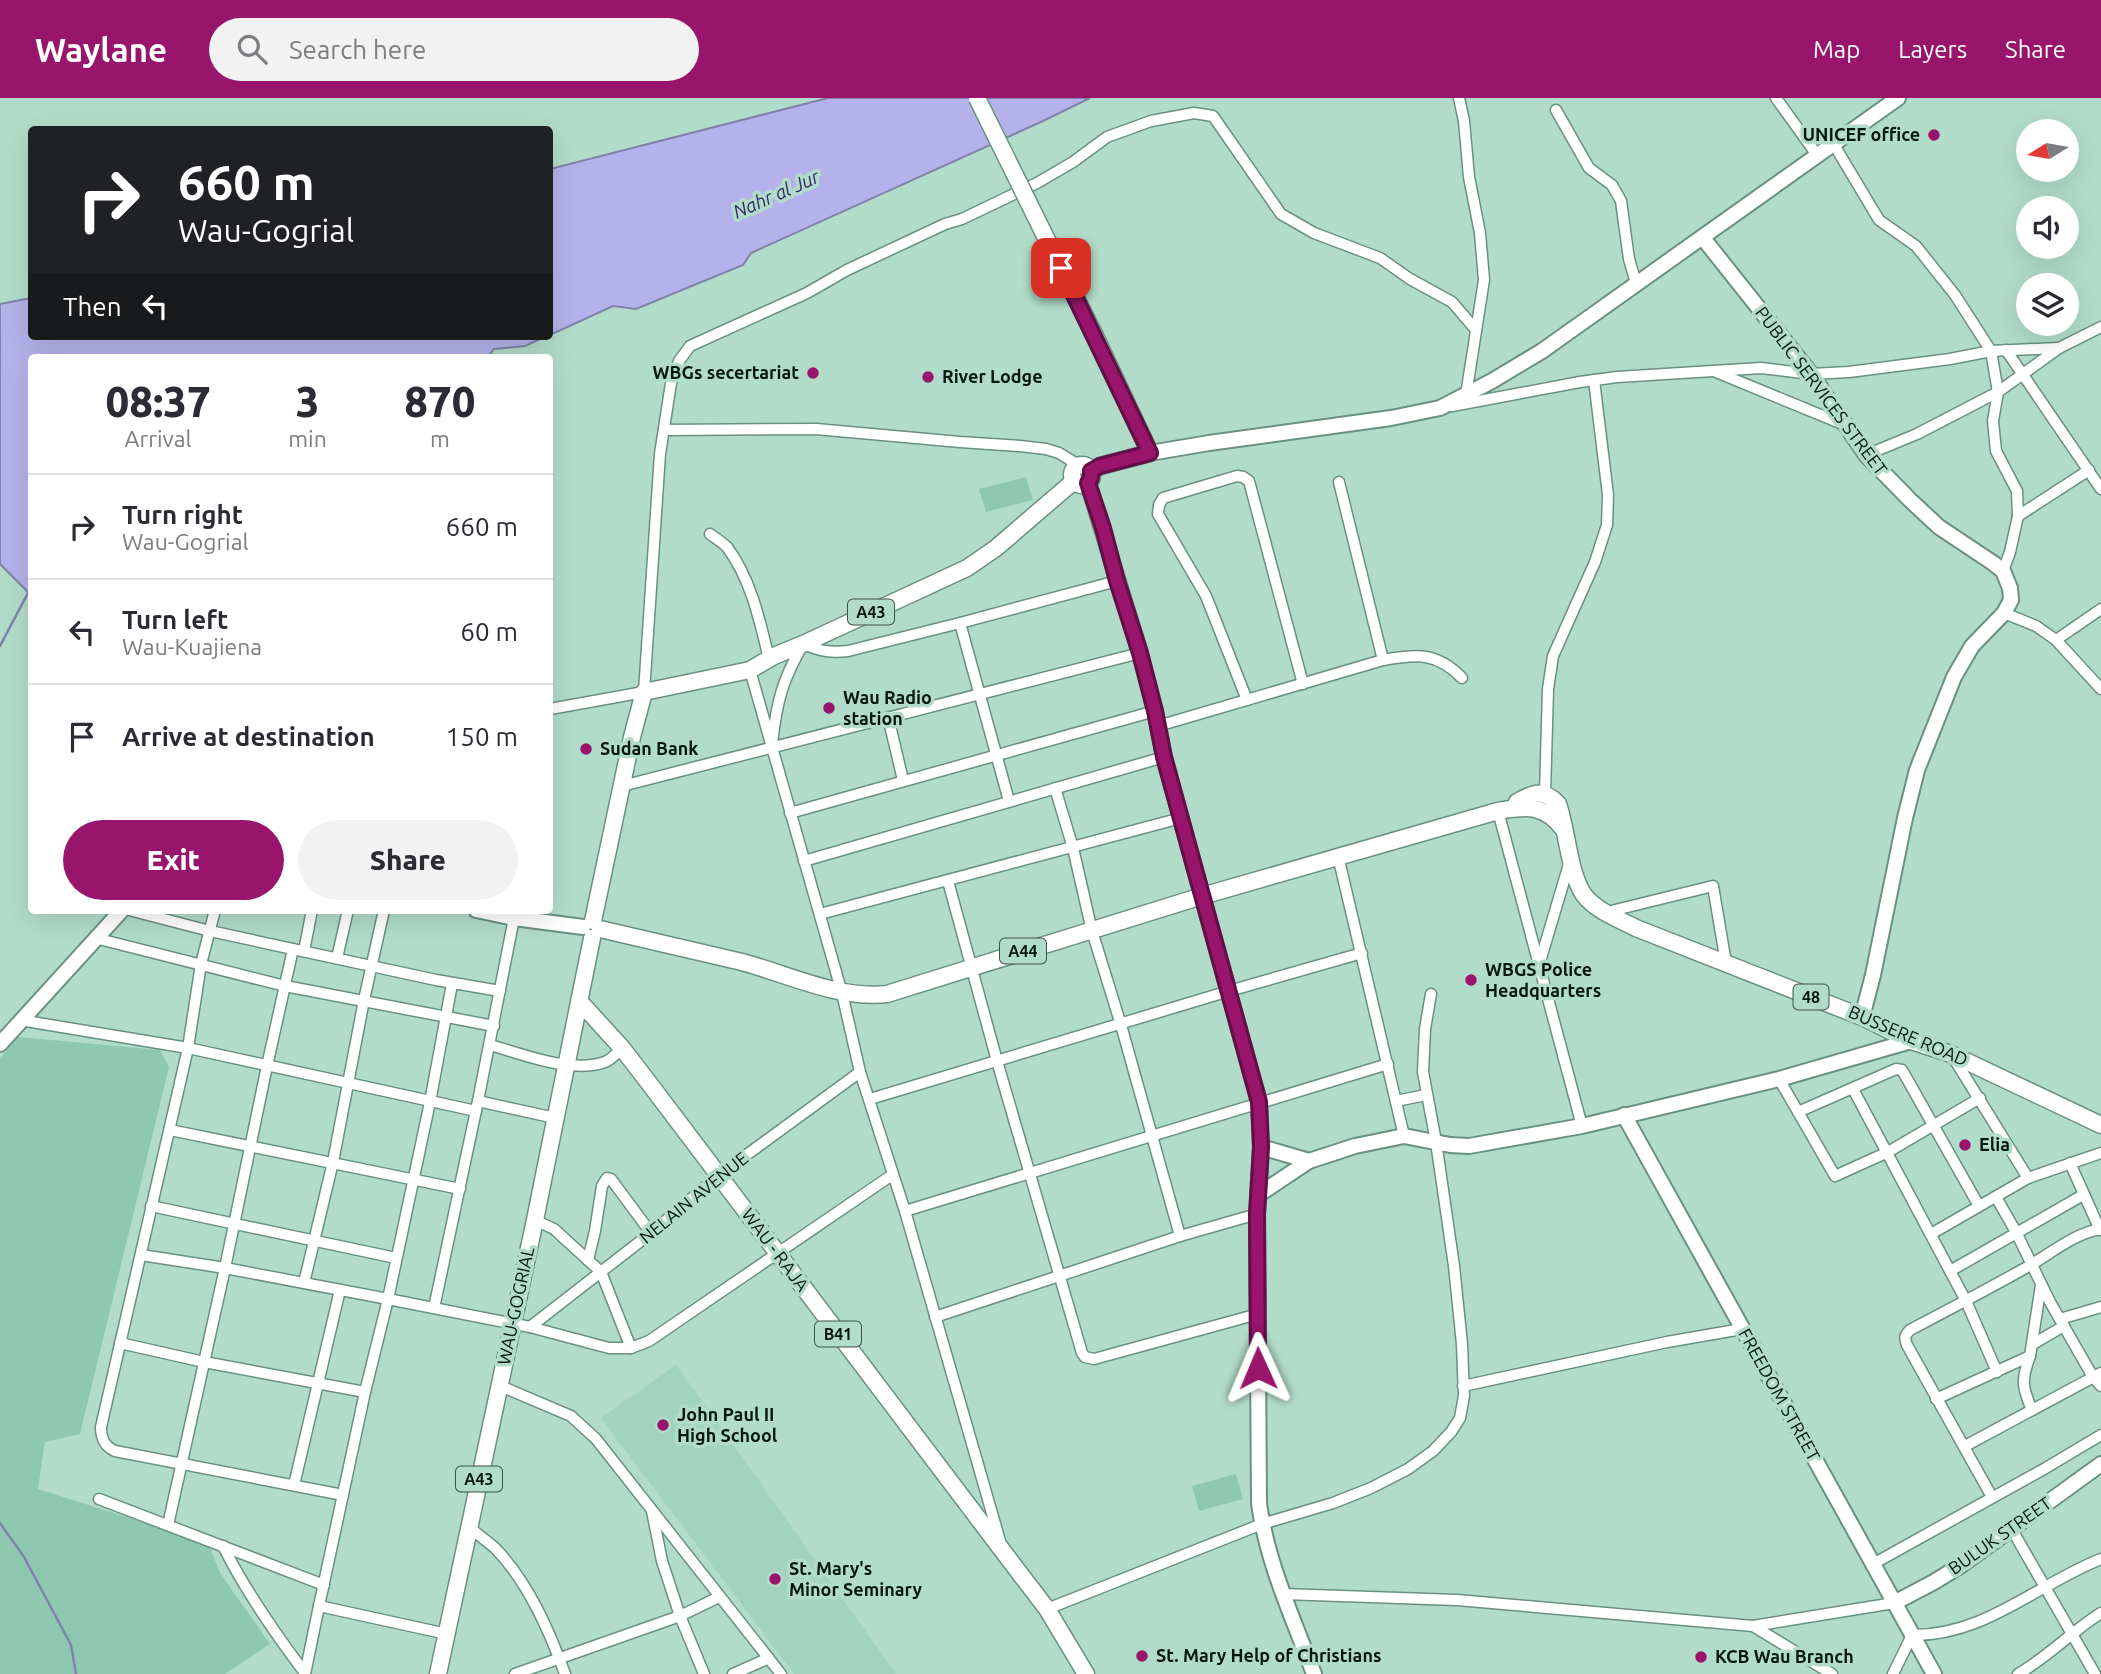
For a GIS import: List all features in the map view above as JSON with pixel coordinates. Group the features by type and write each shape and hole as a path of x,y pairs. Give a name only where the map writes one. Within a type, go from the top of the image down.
{"main road":[{"path":"977,98 1150,453"},
{"name":"A43","path":"644,692 750,670 824,632 939,583 996,548 1083,475 1100,466 1150,453"},
{"name":"WAU-GOGRIAL","path":"438,1674 535,1220 580,1002 592,929 644,692"},
{"name":"A44","path":"1520,807 1517,802 1524,798 1545,794"},
{"name":"BUSSERE ROAD","path":"1545,794 1558,804 1583,894 1606,912 1636,928 1862,1017 1911,1041 1951,1054 2101,1125"},
{"name":"A44","path":"592,929 743,963 842,993 871,996 887,994 1202,896 1498,811 1520,807 1540,810 1550,815 1564,830"},
{"name":"WAU - RAJA","path":"580,1002 622,1048 1047,1609 1086,1674"}],"street":[{"path":"1459,98 1469,177 1480,233 1484,280 1466,394"},
{"path":"1776,98 1817,155"},
{"path":"1440,408 1542,351 1898,98"},
{"path":"1556,110 1589,168 1612,185 1621,201 1629,259 1636,283"},
{"path":"553,708 644,692 659,467 671,383 679,361 690,346 1037,183 1073,162 1107,137 1151,121 1194,113 1213,116 1281,214 1314,233 1380,258 1451,302 1476,330"},
{"path":"1833,143 1879,220 1916,246 1955,295 1991,351 1998,392 1993,421 1996,451 2017,491 2018,516 2003,571 2010,587 2011,600 2004,614 1972,646 1954,677 1917,770 1862,1017"},
{"name":"PUBLIC SERVICES STREET","path":"1703,238 1811,374 1866,455 1939,527 2003,571"},
{"path":"1866,455 1917,435 1998,392 2059,348 2101,327"},
{"path":"1150,453 1391,418 1594,380 1761,368 1811,374 1849,372 1991,351 2059,348"},
{"path":"2006,350 2101,489"},
{"path":"1712,371 1846,426"},
{"path":"1545,794 1548,689 1553,656 1595,562 1607,525 1608,495 1594,380"},
{"path":"664,430 816,429 1020,446 1059,453 1083,475 1103,528 1140,653 1164,757 1259,1102 1259,1503 1262,1524 1283,1594 1314,1674"},
{"path":"2018,516 2089,470"},
{"path":"1247,700 1206,596 1158,513 1163,498 1237,476 1249,481 1303,684"},
{"path":"1339,482 1382,660"},
{"path":"709,534 725,545 743,575 760,621 769,659"},
{"path":"771,749 779,696 803,644 832,653 848,651 1117,581"},
{"path":"2056,640 2101,609"},
{"path":"2004,614 2036,626 2056,640 2101,689"},
{"path":"960,623 1009,801"},
{"path":"622,786 1140,653"},
{"path":"1158,726 1400,657 1431,657 1444,661 1462,678"},
{"path":"750,670 842,993 860,1072 905,1211 1002,1550"},
{"path":"790,813 1155,711"},
{"path":"888,718 903,780"},
{"path":"804,861 1164,757"},
{"path":"1055,788 1073,848 1092,931 1180,1236"},
{"path":"1498,811 1582,1126"},
{"path":"820,914 1181,818"},
{"path":"1338,856 1404,1136"},
{"path":"1539,965 1571,856"},
{"path":"948,881 1082,1353 1089,1359 1094,1359 1258,1314"},
{"path":"1606,912 1713,886 1726,963"},
{"path":"0,1044 118,914"},
{"path":"144,914 210,931 500,992"},
{"path":"214,914 201,964 188,1048 170,1130 101,1427 102,1440 109,1449 115,1451 343,1495"},
{"path":"167,1525 236,1224 285,986 311,914"},
{"path":"337,958 347,914"},
{"path":"304,1283 383,914"},
{"path":"495,914 592,929"},
{"path":"434,1308 494,1026 514,918"},
{"path":"95,938 285,986 494,1026"},
{"path":"870,1099 1363,953"},
{"path":"305,1674 430,1102 452,984"},
{"path":"1047,1609 1262,1524 1333,1503 1371,1488 1408,1469 1433,1451 1456,1425 1460,1418 1463,1386 1462,1344 1454,1266 1423,1072 1431,994"},
{"path":"20,1020 188,1048 430,1102 555,1118"},
{"path":"1258,1195 1310,1161 1355,1146 1404,1136 1469,1146 1582,1126 1779,1079 1911,1041"},
{"path":"490,1045 567,1065 587,1066 608,1062 622,1048"},
{"path":"1951,1054 2028,1178"},
{"path":"905,1211 1388,1064"},
{"path":"1798,1111 1902,1070 1979,1206"},
{"name":"NELAIN AVENUE","path":"530,1327 652,1233 719,1175 860,1072"},
{"path":"1779,1079 1835,1176 1888,1152 1980,1098"},
{"path":"1853,1089 1966,1301 1997,1372"},
{"path":"1396,1101 1426,1095"},
{"name":"FREEDOM STREET","path":"1624,1115 1934,1674"},
{"path":"170,1130 460,1189"},
{"path":"1261,1147 1310,1161"},
{"path":"1931,1234 2028,1178 2101,1153"},
{"path":"1992,1497 1907,1345 1906,1334 2032,1264 2073,1238 2100,1230 2070,1163"},
{"path":"141,1255 225,1268 530,1327 609,1348 631,1348 649,1341 892,1175"},
{"path":"588,1260 602,1186 607,1178 611,1179 652,1233"},
{"path":"1950,1271 2084,1195"},
{"path":"1996,1197 2041,1285 2097,1375 2101,1386"},
{"path":"151,1206 396,1258"},
{"path":"935,1317 1180,1236 1257,1214"},
{"path":"535,1220 554,1229 601,1272 631,1348"},
{"path":"2032,1410 2023,1389 2023,1381 2033,1344 2041,1285"},
{"path":"294,1485 340,1290"},
{"path":"2033,1344 2062,1322 2101,1307"},
{"path":"1463,1386 1667,1342 1742,1329"},
{"path":"120,1343 204,1362 365,1392"},
{"path":"1936,1399 2030,1356"},
{"path":"1965,1446 2097,1375"},
{"path":"498,1385 571,1416 596,1439 781,1674"},
{"path":"1873,1564 2101,1435"},
{"name":"BULUK STREET","path":"1894,1603 1934,1582 2101,1464"},
{"path":"99,1499 324,1586"},
{"path":"652,1508 662,1561 680,1616 704,1674"},
{"path":"469,1527 495,1549 520,1581 540,1614 565,1674"},
{"path":"2011,1528 2043,1588 2095,1674"},
{"path":"223,1546 241,1582 269,1626 305,1674"},
{"path":"1893,1674 1912,1635 1929,1635 1969,1626 2011,1608 2059,1578 2101,1559"},
{"path":"1283,1594 1457,1600 1753,1626 1894,1603"},
{"path":"514,1674 680,1616 719,1597"},
{"path":"319,1606 447,1634"},
{"path":"2018,1674 2101,1612"},
{"path":"1753,1626 1832,1674"},
{"path":"733,1674 767,1659"}],"shaded area":[{"path":"1026,477 1033,500 986,512 979,489"},
{"path":"18,1037 160,1050 169,1067 80,1434 45,1442 38,1489 208,1543 220,1573 270,1644 225,1674 0,1674 0,1058"},
{"name":"St. Mary's Minor Seminary","path":"676,1365 896,1674 794,1674 601,1418"},
{"path":"1236,1474 1243,1499 1199,1511 1192,1486"}],"water":[{"name":"Nahr al Jur","path":"828,98 1090,98 751,253 743,265 636,309 613,306 553,334 553,168"},
{"path":"28,299 28,340 538,340 525,346 494,349 490,354 28,354 28,592 0,564 0,304"}],"waterway":[{"path":"0,646 28,593"},
{"path":"0,1523 24,1557 71,1645 76,1674"}],"place":[{"name":"UNICEF office","path":"1934,135"},
{"name":"WBGs secertariat","path":"813,373"},
{"name":"River Lodge","path":"928,377"},
{"name":"Wau Radio station","path":"829,708"},
{"name":"Sudan Bank","path":"586,749"},
{"name":"WBGS Police Headquarters","path":"1471,980"},
{"name":"Elia","path":"1965,1145"},
{"name":"John Paul II High School","path":"663,1425"},
{"name":"St. Mary's Minor Seminary","path":"775,1579"},
{"name":"St. Mary Help of Christians","path":"1142,1656"},
{"name":"KCB Wau Branch","path":"1701,1657"}],"route":[{"path":"1061,268 1150,453 1100,466 1091,471 1088,483 1140,653 1164,757 1259,1102 1261,1147 1257,1214 1258,1368"}]}
